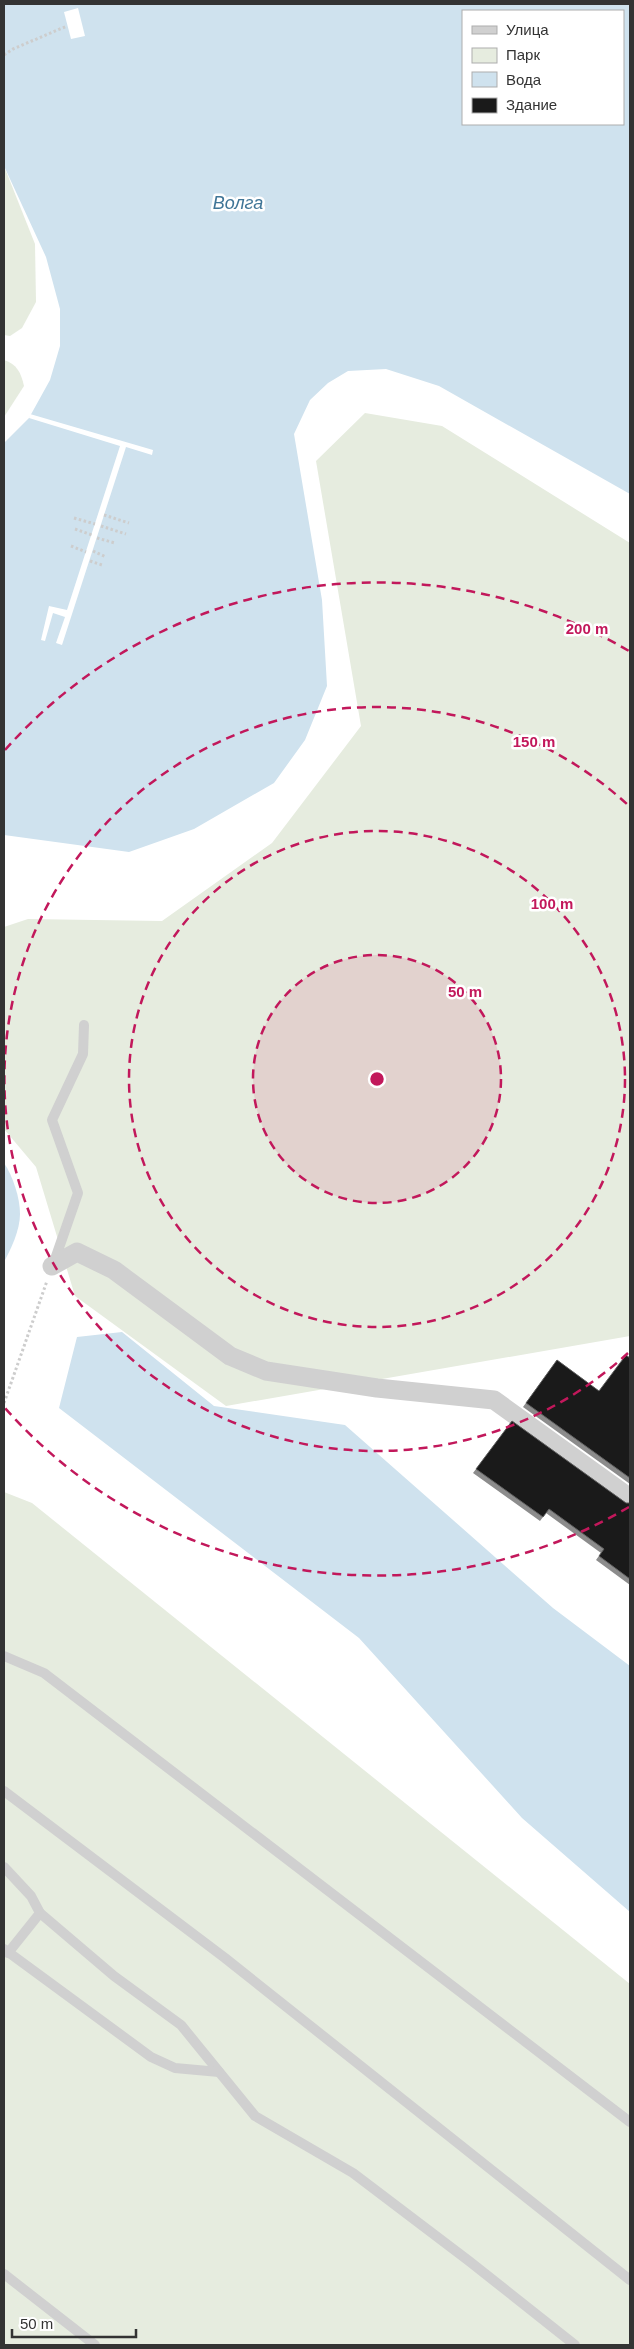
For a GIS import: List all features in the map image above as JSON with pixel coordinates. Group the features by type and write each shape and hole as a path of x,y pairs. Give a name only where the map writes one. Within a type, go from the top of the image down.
{"street":[{"path":"52,1266 77,1252 114,1270 230,1356 266,1371 377,1388 494,1400 630,1498"}],"lane":[{"path":"52,1266 78,1193 52,1120 83,1054 84,1025"},
{"path":"4,1656 44,1673 630,2122"},
{"path":"4,1791 224,1958 630,2280"},
{"path":"4,1868 31,1896 40,1914 114,1976 181,2025 255,2116 353,2173 575,2345"},
{"path":"40,1914 6,1951 151,2057 175,2068 219,2072"},
{"path":"4,2274 95,2345"}],"path":[{"path":"4,55 13,49 67,26"},
{"path":"104,515 129,523"},
{"path":"74,518 95,524"},
{"path":"101,526 126,534"},
{"path":"75,529 92,534"},
{"path":"97,538 115,543"},
{"path":"71,546 86,552"},
{"path":"92,552 106,557"},
{"path":"90,561 102,565"},
{"path":"4,1403 52,1266"}],"green space":[{"path":"4,166 35,244 36,302 22,328 10,336 4,335"},
{"path":"4,360 18,370 24,386 4,417"},
{"path":"365,413 442,426 630,543 630,1336 226,1406 75,1296 36,1167 4,1129 4,927 28,919 162,921 272,843 361,726 316,461"},
{"path":"4,1492 32,1503 630,1984 630,2345 4,2345"}],"water":[{"name":"Волга","path":"4,4 630,4 630,494 439,386 386,369 348,371 328,383 310,400 294,434 322,600 327,686 305,740 274,783 194,829 129,852 4,835 4,443 29,418 50,380 60,346 60,309 46,257 4,166"},
{"path":"4,1163 10,1174 19,1201 20,1220 17,1233 4,1262"},
{"path":"122,1332 214,1406 345,1425 553,1608 630,1666 630,1912 522,1818 359,1638 59,1408 77,1337"}],"pier":[{"path":"78,8 85,36 71,39 64,12"},
{"path":"30,414 153,450 152,455 126,447 62,645 56,643 65,617 53,613 45,641 41,640 49,606 67,610 120,446 29,418"}],"building":[{"path":"626,1355 630,1358 630,1478 526,1403 557,1360 599,1391"},
{"path":"512,1421 626,1503 630,1503 630,1579 599,1556 604,1549 549,1509 543,1517 476,1469"}]}
